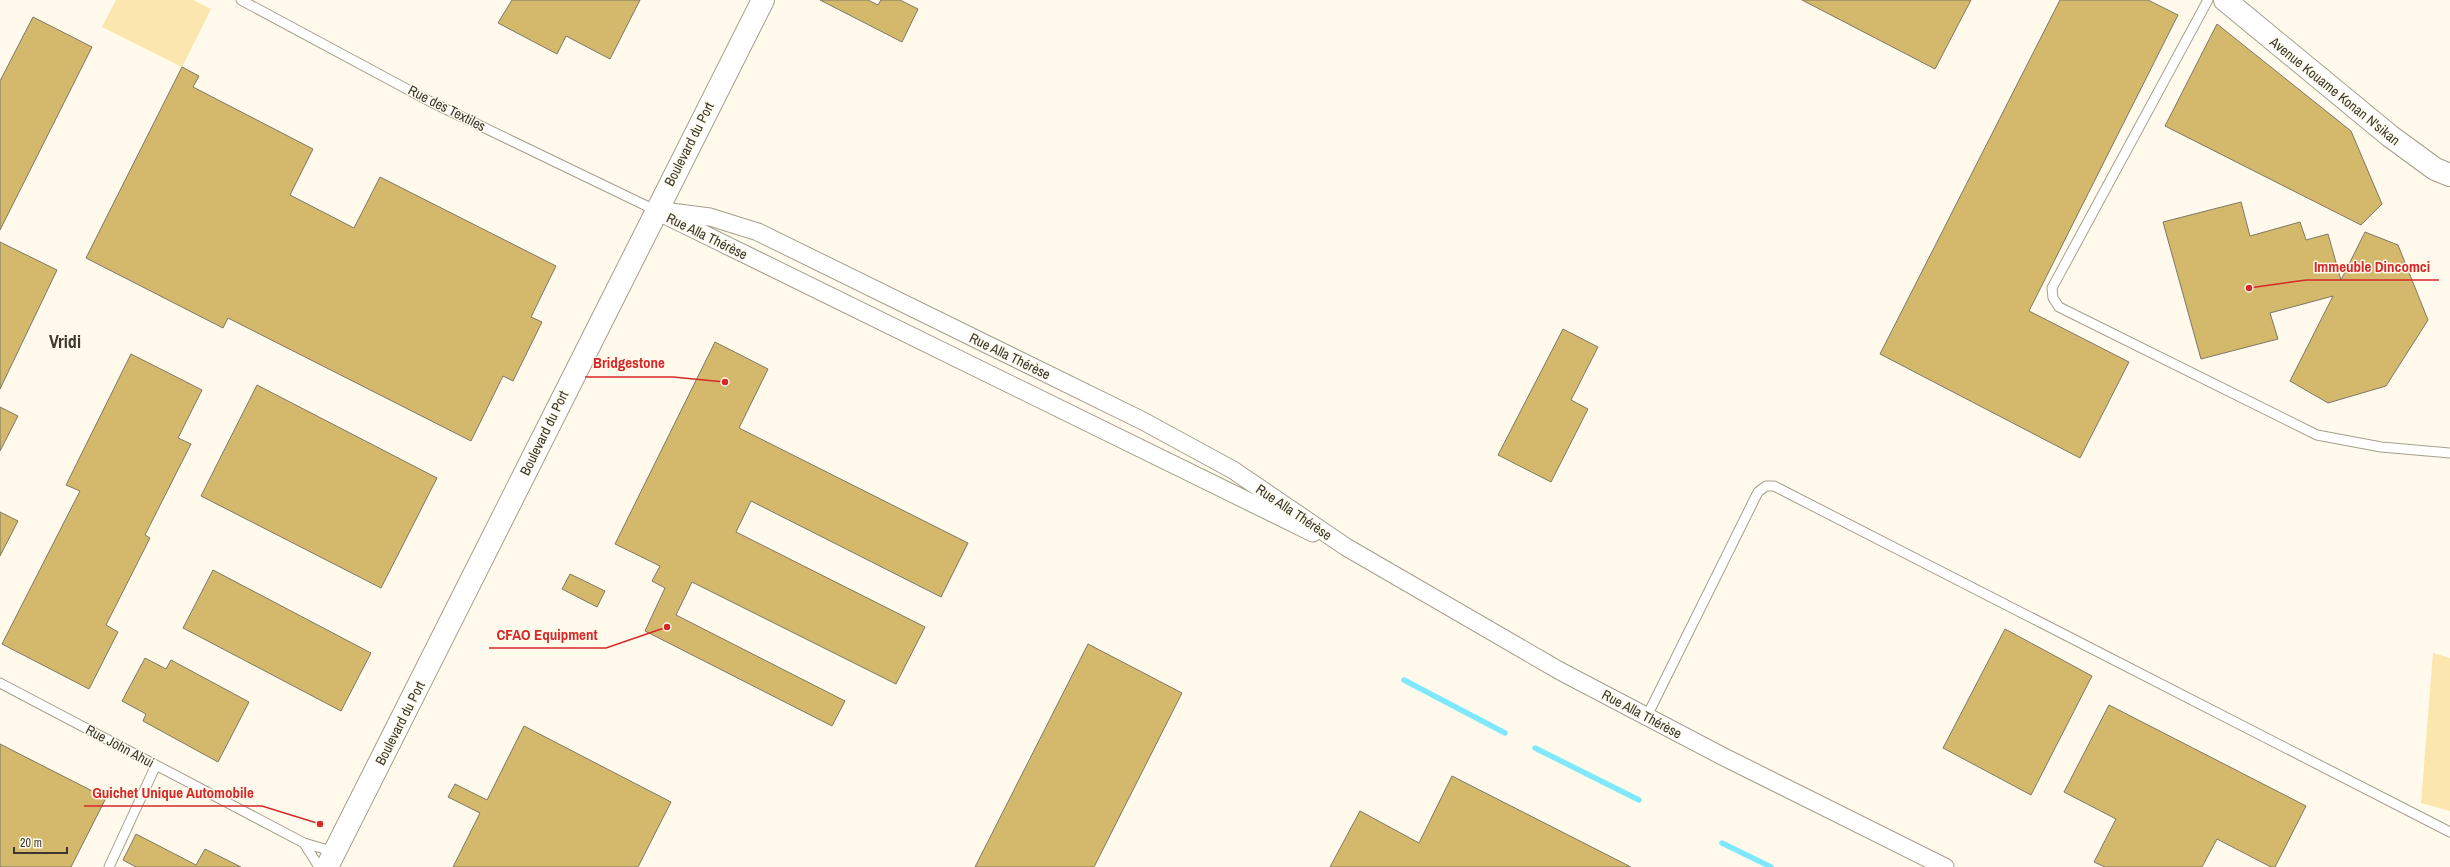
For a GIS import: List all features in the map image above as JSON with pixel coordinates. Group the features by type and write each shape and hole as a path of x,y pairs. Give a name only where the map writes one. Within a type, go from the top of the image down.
{"main road":[{"name":"Boulevard du Port","path":"331,859 655,210 763,0"},
{"name":"Avenue Kouame Konan N'sikan","path":"2225,0 2390,136 2435,169 2450,175"}],"street":[{"name":"Rue Alla Thérèse","path":"655,210 1266,512 1346,547"},
{"name":"Rue Alla Thérèse","path":"655,210 710,217 765,236 1143,421 1233,470 1346,547 1560,671 1945,867"}],"lane":[{"name":"Rue des Textiles","path":"241,0 431,102 655,210"},
{"path":"2208,0 2052,288 2053,298 2059,307 2317,435 2380,447 2450,454"},
{"path":"1647,716 1758,492 1766,486 1774,486 2450,832"},
{"name":"Rue John Ahui","path":"0,683 304,843 331,859"},
{"path":"109,867 156,765"},
{"path":"304,843 319,867"}],"shaded area":[{"path":"116,0 193,0 211,9 182,67 102,27"},
{"path":"2433,653 2450,658 2450,811 2421,803"}],"building":[{"path":"512,0 640,0 610,59 566,36 557,54 498,23"},
{"path":"820,0 868,0 878,5 881,0 900,0 918,9 902,42"},
{"path":"1802,0 1971,0 1935,69"},
{"path":"2060,0 2148,0 2178,15 2029,311 2129,362 2080,458 1880,354"},
{"path":"33,17 92,47 0,230 0,81"},
{"path":"2217,24 2351,131 2382,204 2361,225 2165,126"},
{"path":"182,67 199,76 193,87 313,149 290,195 354,228 380,177 556,266 531,317 542,322 513,381 503,376 471,441 228,318 223,328 86,258"},
{"path":"2241,202 2250,236 2300,222 2306,240 2328,234 2341,280 2365,232 2398,245 2428,320 2386,386 2328,403 2290,381 2333,296 2270,313 2278,339 2201,359 2163,222"},
{"path":"0,242 57,270 0,389"},
{"path":"1563,329 1598,347 1571,400 1588,409 1551,482 1498,455"},
{"path":"715,342 768,369 739,428 968,543 941,597 751,501 736,532 925,627 896,684 692,582 676,615 845,701 832,726 645,631 665,588 652,581 660,566 615,544"},
{"path":"131,354 202,390 178,438 191,444 145,535 150,538 106,625 118,632 89,689 2,644 80,491 66,485"},
{"path":"257,385 437,478 381,588 201,496"},
{"path":"0,407 18,416 0,451"},
{"path":"0,512 18,521 0,556"},
{"path":"213,570 371,653 341,711 183,628"},
{"path":"570,574 605,591 597,607 562,589"},
{"path":"2005,629 2092,676 2031,795 1943,748"},
{"path":"1088,644 1182,693 1094,867 975,867"},
{"path":"145,658 166,669 171,660 249,702 218,762 143,721 146,714 122,701"},
{"path":"2109,705 2306,806 2275,867 2271,867 2217,839 2202,867 2105,867 2094,862 2116,819 2064,792"},
{"path":"524,726 671,802 638,867 453,867 480,813 448,797 455,784 487,800"},
{"path":"0,744 106,798 71,867 0,867"},
{"path":"1452,776 1631,867 1330,867 1360,811 1419,843"},
{"path":"136,834 196,865 205,849 241,867 136,867 123,860"}],"waterway":[{"path":"1404,680 1505,733"},
{"path":"1535,748 1639,800"},
{"path":"1722,843 1771,867"}],"place":[{"name":"Immeuble Dincomci","path":"2249,288"},
{"name":"Bridgestone","path":"725,382"},
{"name":"CFAO Equipment","path":"667,627"},
{"name":"Guichet Unique Automobile","path":"320,824"}],"district":[{"name":"Vridi","path":"65,342"}]}
